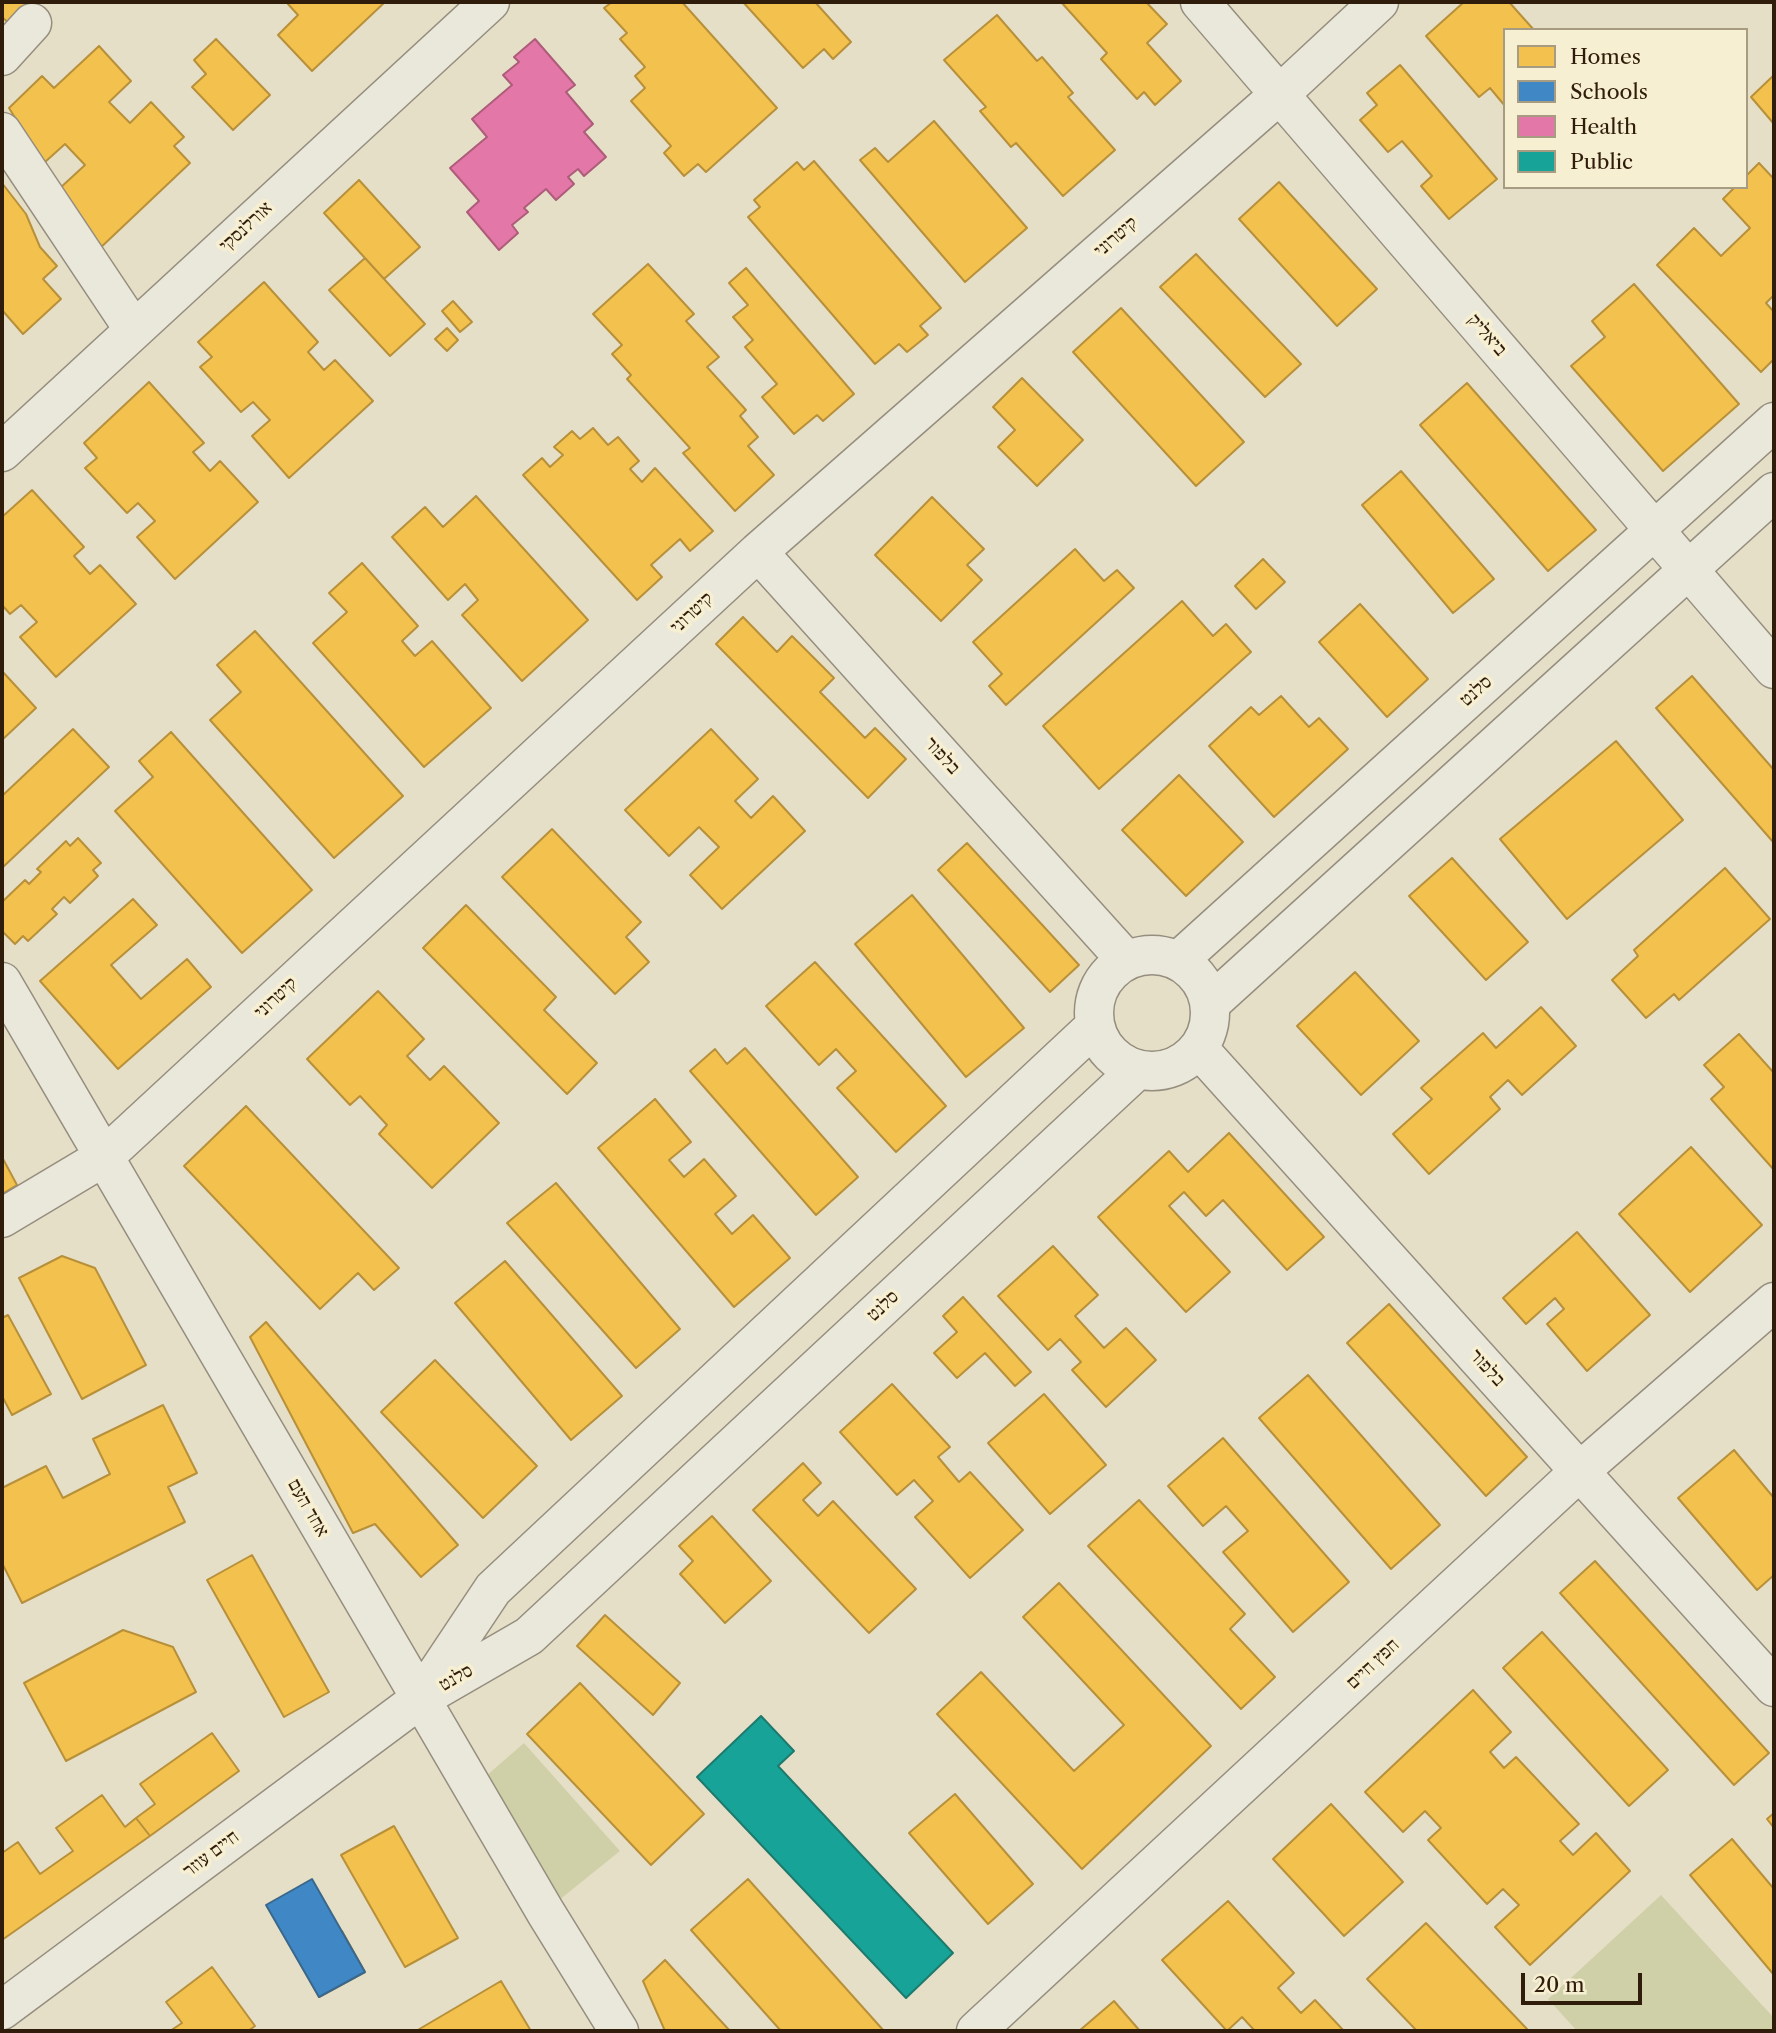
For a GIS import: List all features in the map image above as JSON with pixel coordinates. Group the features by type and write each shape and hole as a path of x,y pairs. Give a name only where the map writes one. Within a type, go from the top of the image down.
{"street":[{"name":"אורלנסקי","path":"2,452 490,2"},
{"name":"ביאליק","path":"1200,2 1774,669"},
{"name":"קיטרוני","path":"2,1218 104,1157 758,552 1280,94 1379,2"},
{"path":"2,56 32,23"},
{"path":"2,132 134,330"},
{"name":"סלנט","path":"1178,961 1774,422"},
{"path":"1210,1004 1774,492"},
{"name":"בלפור","path":"758,552 1126,960"},
{"path":"1143,955 1161,955 1178,961 1193,971 1204,986 1210,1004 1211,1020 1199,1049 1187,1061 1171,1069 1154,1072 1137,1070 1122,1064 1100,1041 1095,1026 1094,1007 1099,988 1111,972 1126,960 1143,955"},
{"name":"אחד העם","path":"2,982 420,1699 619,2031"},
{"name":"סלנט","path":"420,1699 493,1589 1095,1026"},
{"name":"בלפור","path":"1199,1049 1774,1687"},
{"name":"סלנט","path":"420,1699 529,1636 1137,1070"},
{"name":"חפץ חיים","path":"976,2031 1580,1471 1774,1302"},
{"name":"חיים עוזר","path":"2,2010 420,1699"}],"green space":[{"path":"524,1743 620,1851 553,1905 478,1783"},
{"path":"1661,1895 1774,2018 1774,2031 1577,2031 1548,1999"}],"building: Homes":[{"path":"2,2 34,3 13,27 2,17"},
{"path":"385,2 312,71 278,35 298,15 287,3"},
{"path":"612,2 682,2 777,108 706,172 698,164 684,176 664,153 671,146 631,101 645,88 635,76 645,67 620,39 627,33 604,8"},
{"path":"743,2 815,2 851,42 833,59 824,49 803,68"},
{"path":"1061,2 1146,2 1167,24 1147,43 1181,81 1155,105 1144,92 1137,99 1101,59 1107,53"},
{"path":"1464,2 1509,2 1532,28 1503,28 1503,104 1490,88 1479,97 1426,36"},
{"path":"997,15 1037,61 1042,57 1073,93 1068,97 1115,150 1063,196 1016,143 1011,147 980,111 986,107 944,60"},
{"path":"216,39 270,95 233,130 192,87 206,74 194,60"},
{"path":"99,46 131,81 109,102 130,123 151,102 184,137 174,146 190,163 97,251 59,189 85,165 65,144 45,162 9,108 42,76 54,88"},
{"path":"1400,65 1497,179 1449,219 1421,186 1432,176 1402,141 1388,152 1360,120 1377,105 1367,93"},
{"path":"1774,75 1774,124 1751,97"},
{"path":"934,121 1027,228 965,282 860,160 875,148 888,162"},
{"path":"814,161 941,308 920,326 928,335 907,352 899,344 875,364 748,217 760,207 754,200 797,162 804,170"},
{"path":"1759,163 1774,179 1774,295 1766,303 1774,312 1774,359 1761,372 1657,265 1694,228 1721,256 1750,228 1723,199 1733,189 1748,189 1748,174"},
{"path":"359,180 420,247 384,279 324,213"},
{"path":"1279,182 1377,289 1337,326 1239,219"},
{"path":"2,183 26,214 40,247 57,266 43,279 61,299 23,334 2,310"},
{"path":"1196,254 1301,364 1265,397 1160,287"},
{"path":"365,258 425,324 390,356 329,290"},
{"path":"648,264 694,314 686,321 719,357 707,367 746,410 740,416 758,437 748,446 774,475 735,511 683,453 690,448 627,379 631,375 612,354 622,345 593,314"},
{"path":"746,268 854,394 823,421 817,415 794,434 762,397 777,384 745,347 753,340 733,317 748,305 729,283"},
{"path":"264,282 318,342 308,352 324,370 335,360 373,401 289,478 252,436 270,420 253,402 241,412 200,367 212,357 198,342"},
{"path":"1634,284 1739,404 1663,471 1571,366 1605,337 1592,321"},
{"path":"453,301 472,322 460,332 442,311"},
{"path":"1121,308 1244,442 1196,486 1073,352"},
{"path":"447,328 458,340 447,351 435,339"},
{"path":"1022,378 1083,440 1037,486 998,447 1015,430 993,407"},
{"path":"149,382 204,443 193,452 210,471 220,461 258,502 175,579 137,537 155,521 138,503 127,513 85,468 97,458 84,443"},
{"path":"1467,383 1596,530 1548,571 1420,425"},
{"path":"593,428 608,445 618,437 639,461 630,469 642,482 655,468 713,531 690,551 680,539 651,565 662,577 637,600 523,475 542,458 550,467 563,455 554,447 572,431 580,439"},
{"path":"1401,471 1494,579 1453,613 1362,505"},
{"path":"32,490 84,547 74,556 90,574 100,565 136,604 56,677 20,637 37,622 21,605 10,614 2,605 2,517"},
{"path":"476,496 588,620 522,681 462,615 478,600 465,584 448,600 392,537 425,507 443,527"},
{"path":"932,497 984,549 967,565 982,580 941,621 875,555"},
{"path":"1075,549 1104,581 1117,570 1134,588 1006,705 989,686 1002,674 973,642"},
{"path":"1263,559 1285,582 1256,609 1235,586"},
{"path":"362,563 418,626 402,641 415,656 432,641 491,708 424,767 313,643 347,612 329,593"},
{"path":"1182,601 1213,636 1226,624 1251,652 1099,789 1043,726"},
{"path":"1360,604 1428,679 1387,717 1319,642"},
{"path":"743,617 777,652 792,636 834,678 820,692 865,738 875,728 906,759 868,798 716,644"},
{"path":"255,631 403,796 334,858 210,720 241,692 217,665"},
{"path":"2,671 36,708 2,740"},
{"path":"1692,676 1774,770 1774,843 1656,708"},
{"path":"1281,696 1309,727 1319,718 1348,749 1274,817 1209,746 1251,707 1259,715"},
{"path":"73,729 109,767 2,868 2,796"},
{"path":"711,729 758,779 735,801 751,818 773,796 805,831 722,909 690,875 719,847 699,827 669,856 625,810"},
{"path":"171,732 312,890 242,953 115,811 153,777 139,761"},
{"path":"1616,741 1683,820 1567,919 1500,839"},
{"path":"1179,775 1243,842 1186,896 1122,830"},
{"path":"552,829 641,922 626,937 649,962 615,994 502,877"},
{"path":"78,838 101,863 93,870 98,876 70,903 64,897 52,909 57,914 28,941 23,936 15,944 2,931 2,902 25,880 29,884 41,872 37,869 66,841 70,846"},
{"path":"967,843 1079,965 1050,992 938,870"},
{"path":"1452,858 1528,942 1486,980 1409,896"},
{"path":"1725,868 1770,919 1679,1000 1674,994 1646,1018 1612,980 1638,956 1634,950"},
{"path":"912,895 1024,1028 966,1077 855,944"},
{"path":"133,899 157,925 111,965 141,999 187,959 211,987 118,1069 40,981"},
{"path":"466,905 556,997 544,1010 597,1063 567,1094 423,948"},
{"path":"815,962 946,1106 896,1152 837,1088 856,1071 836,1049 819,1065 766,1006"},
{"path":"1355,972 1419,1041 1361,1095 1297,1026"},
{"path":"378,991 424,1039 407,1056 430,1080 444,1066 499,1123 432,1188 379,1134 387,1125 360,1096 350,1105 307,1059"},
{"path":"1541,1007 1576,1046 1522,1095 1508,1080 1490,1097 1500,1109 1429,1174 1393,1134 1432,1099 1421,1088 1483,1033 1496,1048"},
{"path":"1739,1034 1774,1073 1774,1170 1711,1099 1724,1087 1704,1065"},
{"path":"745,1048 858,1177 816,1215 690,1071 715,1049 727,1064"},
{"path":"655,1099 691,1142 669,1160 684,1177 704,1159 736,1196 715,1214 732,1234 753,1215 790,1258 734,1307 598,1148"},
{"path":"246,1106 399,1268 374,1290 358,1273 320,1309 184,1166"},
{"path":"1229,1133 1324,1237 1287,1270 1223,1200 1206,1216 1184,1192 1169,1206 1230,1272 1186,1312 1098,1217 1169,1151 1188,1172"},
{"path":"1691,1147 1762,1225 1690,1292 1619,1214"},
{"path":"2,1157 17,1185 2,1194"},
{"path":"556,1183 680,1329 636,1368 507,1223"},
{"path":"1577,1232 1650,1315 1587,1371 1547,1324 1564,1309 1555,1298 1526,1324 1503,1298"},
{"path":"1053,1246 1098,1295 1075,1316 1104,1348 1126,1328 1156,1360 1106,1407 1072,1370 1081,1362 1060,1339 1048,1350 998,1296"},
{"path":"62,1256 95,1268 146,1365 82,1399 19,1278"},
{"path":"505,1261 622,1396 571,1440 455,1303"},
{"path":"963,1297 1031,1372 1015,1386 985,1353 957,1378 934,1353 957,1332 943,1316"},
{"path":"1389,1304 1527,1457 1486,1496 1347,1343"},
{"path":"8,1315 51,1394 12,1415 2,1396 2,1318"},
{"path":"266,1322 458,1545 421,1577 375,1524 353,1533 250,1337"},
{"path":"435,1360 537,1466 483,1518 381,1412"},
{"path":"1308,1375 1440,1525 1391,1569 1259,1418"},
{"path":"892,1384 950,1447 938,1457 959,1482 970,1472 1023,1530 970,1578 915,1517 933,1501 914,1480 897,1495 840,1432"},
{"path":"1044,1394 1106,1465 1050,1514 988,1443"},
{"path":"163,1405 197,1473 168,1487 185,1522 22,1603 2,1563 2,1488 46,1466 63,1498 110,1474 93,1439"},
{"path":"1223,1438 1349,1582 1293,1632 1223,1552 1248,1531 1226,1506 1203,1526 1168,1486"},
{"path":"1734,1450 1774,1498 1774,1575 1757,1590 1678,1498"},
{"path":"803,1463 821,1483 803,1500 818,1516 833,1501 916,1589 869,1633 753,1510"},
{"path":"1139,1500 1245,1614 1230,1629 1275,1677 1241,1709 1088,1546"},
{"path":"712,1516 771,1581 725,1623 680,1574 693,1561 679,1546"},
{"path":"252,1555 329,1692 284,1717 207,1580"},
{"path":"1595,1561 1769,1753 1734,1785 1560,1593"},
{"path":"1059,1583 1211,1746 1082,1869 937,1714 981,1672 1074,1771 1124,1725 1023,1617"},
{"path":"605,1615 680,1683 653,1715 577,1646"},
{"path":"123,1630 173,1647 196,1692 66,1761 24,1683"},
{"path":"1542,1632 1668,1770 1629,1806 1503,1668"},
{"path":"580,1683 704,1814 651,1865 527,1734"},
{"path":"1473,1690 1511,1732 1490,1752 1504,1768 1516,1757 1579,1824 1560,1841 1573,1855 1596,1833 1630,1871 1530,1965 1495,1927 1519,1905 1503,1889 1487,1904 1428,1840 1441,1828 1425,1811 1403,1832 1365,1792"},
{"path":"212,1733 239,1771 150,1836 136,1818 155,1804 140,1784"},
{"path":"955,1794 1033,1884 988,1924 909,1833"},
{"path":"102,1795 125,1827 136,1818 150,1836 2,1940 2,1853 18,1842 40,1874 73,1851 56,1828"},
{"path":"1331,1804 1403,1882 1344,1936 1273,1859"},
{"path":"1774,1813 1774,1828 1767,1819"},
{"path":"394,1826 458,1938 405,1967 341,1855"},
{"path":"1732,1839 1774,1889 1774,1975 1690,1875"},
{"path":"748,1879 884,2031 781,2031 691,1930"},
{"path":"1228,1901 1294,1973 1278,1988 1301,2013 1315,2000 1344,2031 1255,2031 1242,2017 1227,2031 1162,1960"},
{"path":"1426,1923 1527,2029 1417,2031 1367,1979"},
{"path":"342,1931 365,1972 319,1997 296,1956"},
{"path":"665,1960 730,2031 665,2031 643,1981"},
{"path":"212,1967 255,2026 248,2031 170,2031 182,2023 166,2002"},
{"path":"501,1981 531,2031 416,2031"},
{"path":"1114,2001 1140,2031 1079,2031"}],"building: Schools":[{"path":"312,1879 365,1972 319,1997 266,1905"}],"building: Health":[{"path":"535,39 575,85 566,92 593,124 584,132 606,157 584,176 578,169 568,177 574,184 556,200 546,189 524,208 528,212 512,225 518,233 499,250 467,212 479,201 450,168 487,137 472,119 512,85 503,75 519,62 514,57"}],"building: Public":[{"path":"761,1716 794,1751 778,1766 953,1953 906,1998 697,1777"}]}
